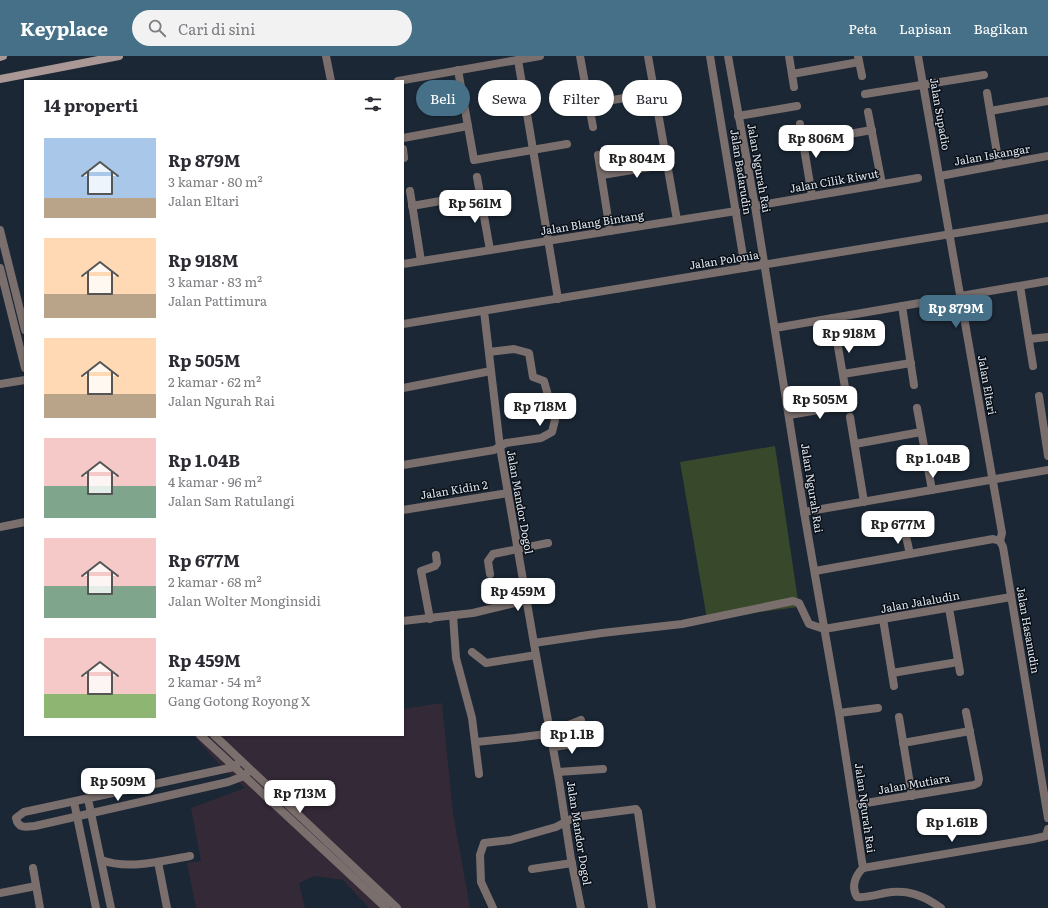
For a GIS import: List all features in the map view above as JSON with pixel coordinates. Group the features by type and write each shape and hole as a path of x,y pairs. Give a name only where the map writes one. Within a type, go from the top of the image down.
{"main road":[{"path":"0,79 105,57 119,56"}],"street":[{"path":"326,56 330,80"},
{"path":"403,80 540,56"},
{"path":"580,56 584,80"},
{"path":"648,56 652,80"},
{"name":"Jalan Badarudin","path":"710,56 745,268"},
{"name":"Jalan Ngurah Rai","path":"728,56 755,206 804,512 828,628 839,713 863,868 858,874 854,887 857,897 864,898 904,891 929,899 941,908"},
{"path":"789,56 794,87"},
{"name":"Jalan Supadio","path":"918,56 940,176"},
{"path":"792,74 859,59 862,76"},
{"path":"518,60 558,299"},
{"path":"458,70 474,160 566,144"},
{"path":"865,94 984,75"},
{"path":"987,93 999,165"},
{"path":"990,110 1048,101"},
{"path":"738,116 797,106"},
{"path":"868,112 882,184"},
{"path":"591,116 593,127"},
{"path":"659,116 677,220"},
{"path":"800,124 812,196"},
{"path":"404,138 468,126"},
{"path":"803,142 872,130"},
{"path":"598,155 610,231"},
{"name":"Jalan Iskangar","path":"940,176 1048,156"},
{"path":"602,175 668,164"},
{"name":"Jalan Eltari","path":"940,176 1002,533 1000,541"},
{"path":"477,177 490,250"},
{"name":"Jalan Cilik Riwut","path":"755,206 918,178"},
{"path":"410,190 421,261"},
{"path":"412,206 480,194"},
{"name":"Jalan Blang Bintang","path":"404,264 736,211"},
{"name":"Jalan Polonia","path":"404,324 1048,218"},
{"path":"0,230 24,326"},
{"path":"0,268 24,364"},
{"path":"961,296 1048,281"},
{"path":"1020,286 1034,366"},
{"path":"775,328 937,300"},
{"path":"902,306 914,384"},
{"name":"Jalan Mandor Dogol","path":"484,311 500,447 581,908"},
{"path":"833,318 846,393"},
{"path":"1029,340 1048,337"},
{"path":"404,465 494,450 506,443 541,438 552,432 555,420 544,381 533,377 529,353 514,349 489,352"},
{"path":"843,374 911,363"},
{"path":"404,388 491,371"},
{"path":"0,384 24,380"},
{"path":"1039,396 1045,409 1048,456"},
{"path":"789,415 848,405"},
{"path":"917,408 932,490"},
{"path":"850,417 864,502"},
{"path":"855,444 922,432"},
{"path":"804,512 1048,470"},
{"name":"Jalan Kidin 2","path":"404,510 508,493"},
{"path":"0,527 24,522"},
{"path":"905,532 910,554"},
{"path":"815,571 993,540 1000,541"},
{"name":"Jalan Hasanudin","path":"1000,541 1003,547 1010,597 1026,681 1048,818"},
{"path":"490,574 488,561 493,554 548,543"},
{"path":"430,619 421,571 435,566 437,563 436,555"},
{"name":"Jalan Jalaludin","path":"828,628 1010,597"},
{"path":"404,621 473,613 526,600"},
{"path":"534,643 602,633 682,624 793,601 799,603 809,624 828,628"},
{"path":"949,608 960,672"},
{"path":"453,615 456,658 472,718 479,774"},
{"path":"884,619 894,686"},
{"path":"472,652 486,663 536,655"},
{"path":"892,673 958,662"},
{"path":"839,713 878,708"},
{"path":"903,743 970,731 966,712"},
{"path":"899,717 912,796"},
{"path":"476,742 546,734 550,731 581,720"},
{"name":"Jalan Mutiara","path":"854,805 974,785 978,783 979,779 970,731"},
{"path":"201,736 244,776 301,822 397,908"},
{"path":"215,736 386,908"},
{"path":"553,747 588,742"},
{"path":"241,761 234,767 24,812 16,818 17,823 21,827 25,828 91,814 228,782 244,776 250,770"},
{"path":"224,769 228,782"},
{"path":"558,772 603,769"},
{"path":"88,799 110,908"},
{"path":"74,802 96,908"},
{"path":"493,908 480,882 480,855 484,843 510,840 556,827 575,817 637,810 646,860 652,908"},
{"path":"863,868 1033,839 1046,836 1048,829"},
{"path":"101,860 131,864 158,862 190,856"},
{"path":"158,862 167,908"},
{"path":"532,870 572,863"},
{"path":"32,868 40,908"},
{"path":"0,892 36,886"}],"shaded area":[{"path":"442,703 453,813 470,908 369,908 343,880 314,876 299,883 305,908 196,908 187,863 201,861 191,808 245,788 219,764 194,736 404,736 404,709"}],"green space":[{"path":"775,446 799,607 707,619 680,462"}]}
